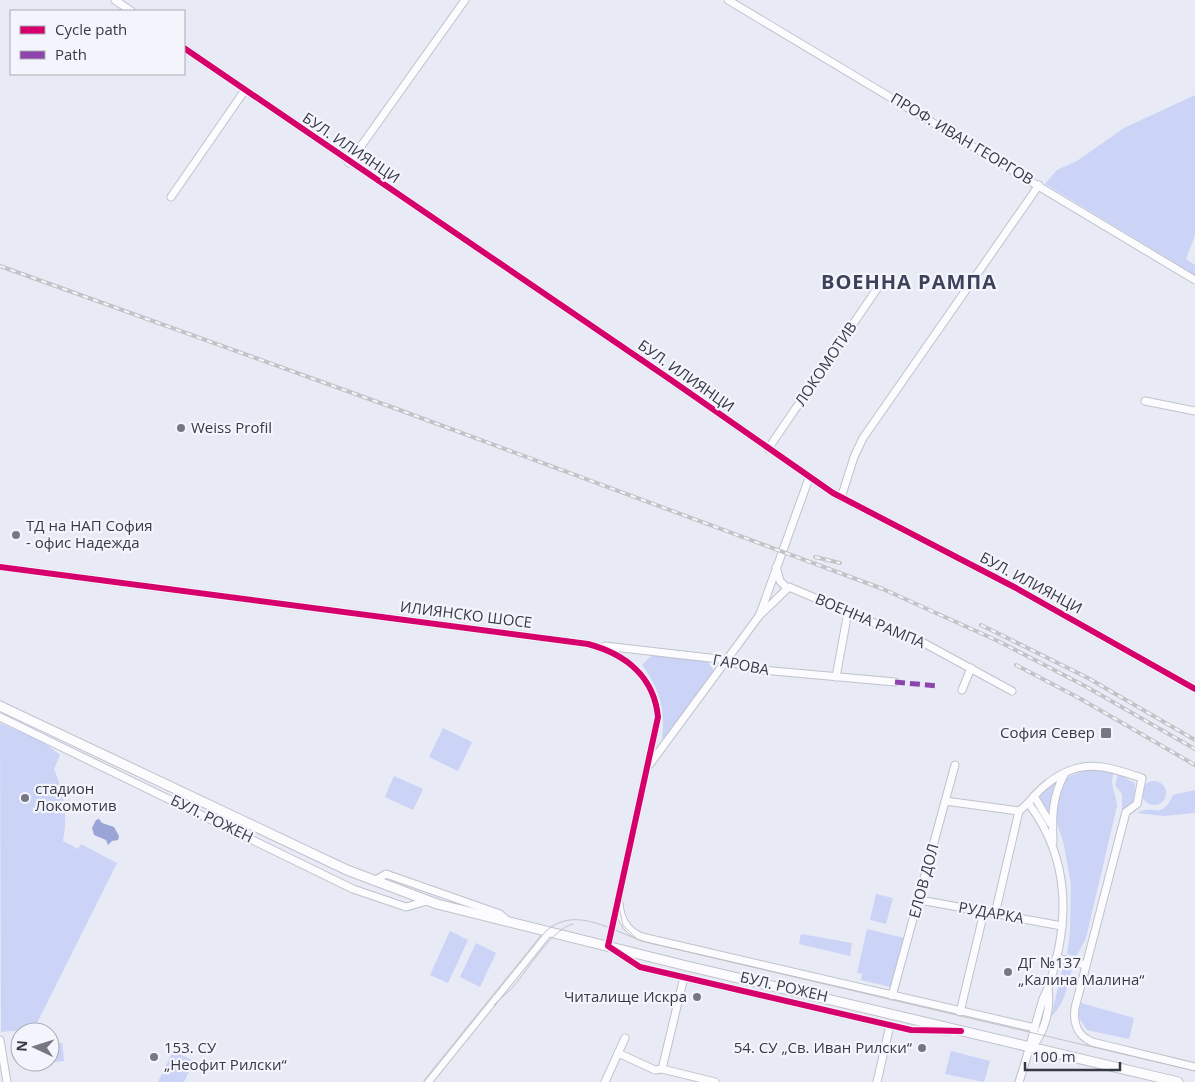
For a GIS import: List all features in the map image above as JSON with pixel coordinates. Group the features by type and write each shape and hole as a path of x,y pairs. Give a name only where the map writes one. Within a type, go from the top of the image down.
{"main road":[{"name":"БУЛ. РОЖЕН","path":"0,706 374,881 428,901 608,946 1178,1082"}],"street":[{"path":"115,0 130,10"},
{"path":"350,162 464,0"},
{"name":"ПРОФ. ИВАН ГЕОРГОВ","path":"728,0 1195,280"},
{"name":"БУЛ. ИЛИЯНЦИ","path":"185,49 508,268 809,478 841,498 1016,588 1195,689"},
{"path":"170,197 245,90"},
{"path":"841,498 854,457 863,438 1039,185"},
{"name":"ЛОКОМОТИВ","path":"768,448 883,280"},
{"path":"1145,401 1195,411"},
{"path":"760,616 776,566 809,478"},
{"name":"ИЛИЯНСКО ШОСЕ","path":"0,566 588,644 622,657 641,673 650,687 656,702 658,717 608,946"},
{"path":"648,767 760,616 790,588 780,581 776,566"},
{"name":"ВОЕННА РАМПА","path":"790,588 911,636 1012,691"},
{"path":"836,677 848,612"},
{"name":"ГАРОВА","path":"588,644 727,660 751,669 894,682"},
{"path":"962,690 971,668"},
{"name":"БУЛ. РОЖЕН","path":"0,718 353,889 406,907 428,901"},
{"name":"ЕЛОВ ДОЛ","path":"892,996 920,900 955,765"},
{"path":"994,914 1019,811 1029,804 1046,784 1080,767 1102,766 1142,778 1137,804 1126,812 1074,1016 1077,1030 1085,1039 1092,1042 1195,1067"},
{"path":"1019,1082 1031,1048 1042,999 1048,989 1062,926 1063,894 1053,830 1054,799 1065,773"},
{"path":"1034,796 1053,830"},
{"path":"945,801 1019,811"},
{"path":"1029,804 1054,844"},
{"name":"БУЛ. РОЖЕН","path":"374,881 386,874 491,910 510,922"},
{"name":"БУЛ. РОЖЕН","path":"619,895 619,907 624,922 631,931 642,937 1035,1028"},
{"name":"РУДАРКА","path":"920,900 1062,926"},
{"path":"960,1012 984,912"},
{"path":"428,1082 550,932"},
{"name":"БУЛ. РОЖЕН","path":"608,946 640,967 911,1030 961,1031"},
{"path":"1056,958 1086,965"},
{"path":"662,1069 684,977"},
{"path":"1031,1048 1042,1034 1049,1000 1048,989"},
{"path":"877,1082 890,1025"},
{"path":"605,1082 625,1038"},
{"path":"0,1040 7,1082"},
{"path":"618,1053 655,1070 662,1069 715,1082"}],"shaded area":[{"path":"1195,95 1195,235 1186,259 1195,265 1195,275 1045,184 1057,170 1077,161 1124,128"},
{"path":"652,655 707,661 713,669 712,676 665,739 662,738 663,718 660,699 653,682 642,665"},
{"path":"0,723 43,742 60,755 54,769 64,804 63,841 78,849 81,844 117,863 38,1022 10,1022 10,1031 1,1032"},
{"path":"443,728 472,742 458,771 429,757"},
{"path":"1091,768 1108,770 1113,774 1112,783 1117,806 1086,938 1076,957 1067,954 1070,933 1071,884 1063,841 1054,815 1056,801 1065,778"},
{"path":"1118,774 1135,783 1134,801 1122,810 1122,794 1115,785"},
{"path":"394,776 423,789 413,810 385,797"},
{"path":"1058,780 1052,793 1049,813 1039,796 1048,786"},
{"path":"1154,781 1159,782 1165,788 1165,798 1159,804 1154,805 1149,804 1143,798 1142,793 1143,788 1149,782"},
{"path":"1195,790 1195,813 1164,816 1137,813 1143,810 1161,810 1169,803 1173,795"},
{"path":"99,819 102,823 114,827 119,836 118,840 112,841 108,845 106,840 94,835 92,828 96,820"},
{"path":"876,894 893,898 886,924 870,920"},
{"path":"867,929 904,938 890,987 861,980 862,974 857,973"},
{"path":"450,931 468,940 448,983 430,975"},
{"path":"801,934 852,943 850,956 799,944"},
{"path":"476,943 496,953 480,987 460,977"},
{"path":"1064,962 1073,964 1070,979 1060,1005 1051,1017"},
{"path":"1081,1003 1134,1018 1129,1039 1087,1030 1078,1016"},
{"path":"60,1043 62,1043 64,1061 60,1061"},
{"path":"173,1051 194,1061 184,1082 158,1082"},
{"path":"951,1051 990,1061 984,1082 945,1074"}],"tram line":[{"path":"0,564 588,642 618,654 631,662 651,684 657,698 660,714 659,731 619,907 623,925 638,940"},
{"path":"424,1082 546,931 558,923 571,920 584,920 650,943 1195,1071"},
{"path":"494,1005 514,986 549,941 565,927 573,924"}],"railway":[{"path":"0,266 397,409 883,589 998,641 1085,686 1195,749"},
{"path":"815,557 840,563"},
{"path":"981,625 1088,678 1195,740"},
{"path":"1016,665 1079,698 1195,765"}],"marked path":[{"path":"895,682 938,686"}],"cycle path":[{"path":"185,49 671,380 833,493 1016,588 1195,689"},
{"path":"0,567 588,644 614,654 635,669 644,679 651,690 658,717 608,946 640,967 911,1030 961,1031"}],"place":[{"name":"Weiss Profil","path":"181,428"},
{"name":"ТД на НАП София - офис Надежда","path":"16,535"},
{"name":"София Север","path":"1106,733"},
{"name":"стадион Локомотив","path":"25,798"},
{"name":"ДГ №137 „Калина Малина“","path":"1008,972"},
{"name":"Читалище Искра","path":"697,997"},
{"name":"54. СУ „Св. Иван Рилски“","path":"922,1048"},
{"name":"153. СУ „Неофит Рилски“","path":"154,1057"}],"district":[{"name":"ВОЕННА РАМПА","path":"909,282"}]}
